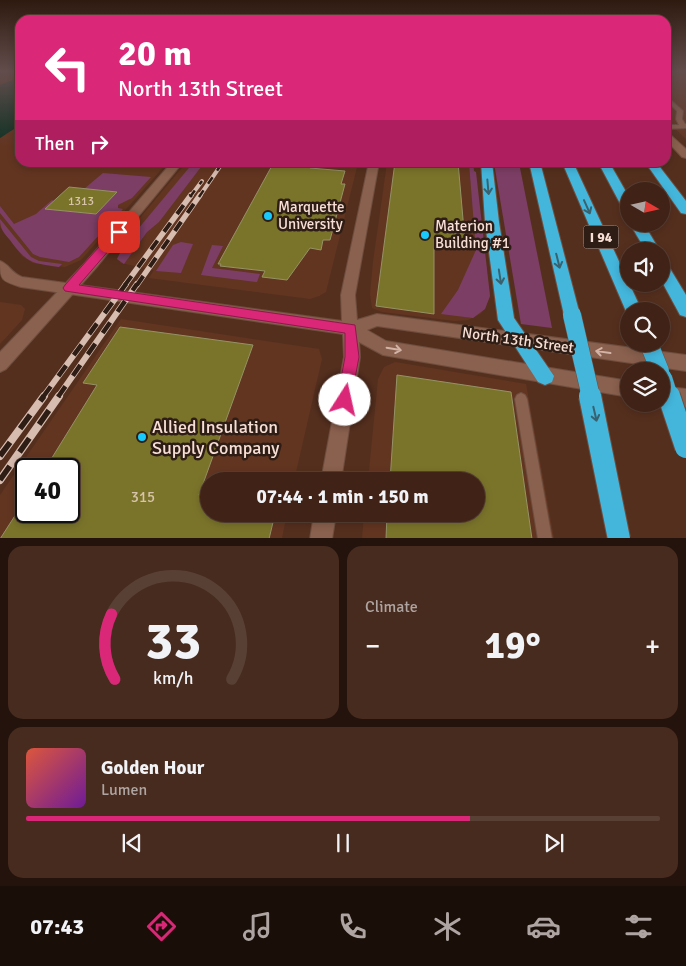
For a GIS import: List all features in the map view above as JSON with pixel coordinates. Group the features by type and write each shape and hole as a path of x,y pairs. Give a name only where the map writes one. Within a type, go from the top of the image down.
{"highway":[{"path":"486,167 506,320 545,376"},
{"path":"535,167 600,434 619,538"},
{"name":"I 94","path":"569,167 630,302"},
{"path":"606,167 620,193"},
{"path":"654,167 686,210"},
{"path":"660,167 686,197"},
{"path":"670,273 686,296"},
{"path":"670,282 686,310"},
{"path":"670,396 686,425"},
{"path":"670,403 686,447"}],"street":[{"path":"671,139 686,155"},
{"path":"0,364 174,167"},
{"path":"333,472 352,357 348,296 373,167"},
{"name":"North 13th Street","path":"0,266 8,277 14,280 351,329 383,348 620,388"},
{"name":"North 13th Street","path":"351,329 377,320 686,363"},
{"path":"670,386 686,398"},
{"path":"321,538 324,522"}],"lane":[{"path":"671,102 680,110 679,119 684,126"},
{"path":"671,127 684,126"},
{"path":"521,399 545,538"}],"shaded area":[{"path":"0,96 15,96 15,128 0,138"},
{"path":"671,96 686,96 686,139 671,125"},
{"path":"15,128 15,167 163,167 81,260 65,267 33,263 22,256 0,227 0,138"},
{"name":"Marquette University","path":"183,167 357,167 326,292 310,299 149,278 154,270 121,263 117,259 134,225"},
{"path":"190,167 201,167 159,222 147,232 124,264 117,259 123,247"},
{"path":"386,167 474,167 490,296 485,309 480,314 468,320 455,321 382,312 372,308 370,294"},
{"path":"469,167 474,167 476,172 490,296 485,309 473,318 441,314 458,290 476,250"},
{"path":"495,167 520,167 552,328 521,324"},
{"path":"103,173 151,177 132,198 118,205 118,208 123,209 79,257 69,262 33,254 0,213 0,206 14,224 36,214 52,200 54,201 46,209 96,214 116,193 84,189"},
{"path":"0,219 31,257 39,261 62,264 59,267 30,261 4,233"},
{"path":"181,242 193,244 181,273 156,271 173,245"},
{"path":"212,245 223,246 212,268 260,274 257,282 201,275"},
{"path":"0,302 21,305 25,309 22,320 0,344"},
{"name":"Allied Insulation Supply Company","path":"121,319 319,349 322,359 296,472 200,472 200,522 285,522 282,538 0,538 0,495 15,473 15,523 80,523 80,458 25,458"},
{"path":"395,362 526,384 554,538 362,538 363,522 485,522 485,472 369,472 378,379 384,367"}],"building":[{"path":"271,167 310,167 345,171 341,184 345,184 330,240 323,240 321,250 310,248 287,280 262,277 265,271 220,266 221,264 218,264"},
{"name":"Materion Building #1","path":"394,167 458,167 465,242 434,239 434,314 376,306"},
{"path":"69,187 117,192 96,214 45,209"},
{"name":"Allied Insulation Supply Company","path":"120,327 253,345 207,472 200,472 200,522 273,522 269,538 1,538 15,516 15,523 80,523 80,458 52,458 97,385 83,383"},
{"path":"397,375 511,392 532,538 386,538 387,522 485,522 485,472 391,472"}],"railway":[{"path":"199,197 220,167"},
{"path":"190,197 202,181"},
{"path":"125,285 191,195"},
{"path":"137,285 200,195"},
{"path":"43,397 126,284"},
{"path":"58,397 137,284"},
{"path":"0,456 44,396"},
{"path":"0,480 59,396"}],"place":[{"name":"Marquette University","path":"268,216"},
{"name":"Materion Building #1","path":"425,235"},
{"name":"Allied Insulation Supply Company","path":"142,437"}],"route":[{"path":"119,232 69,288 351,329 352,357 345,400"}]}
